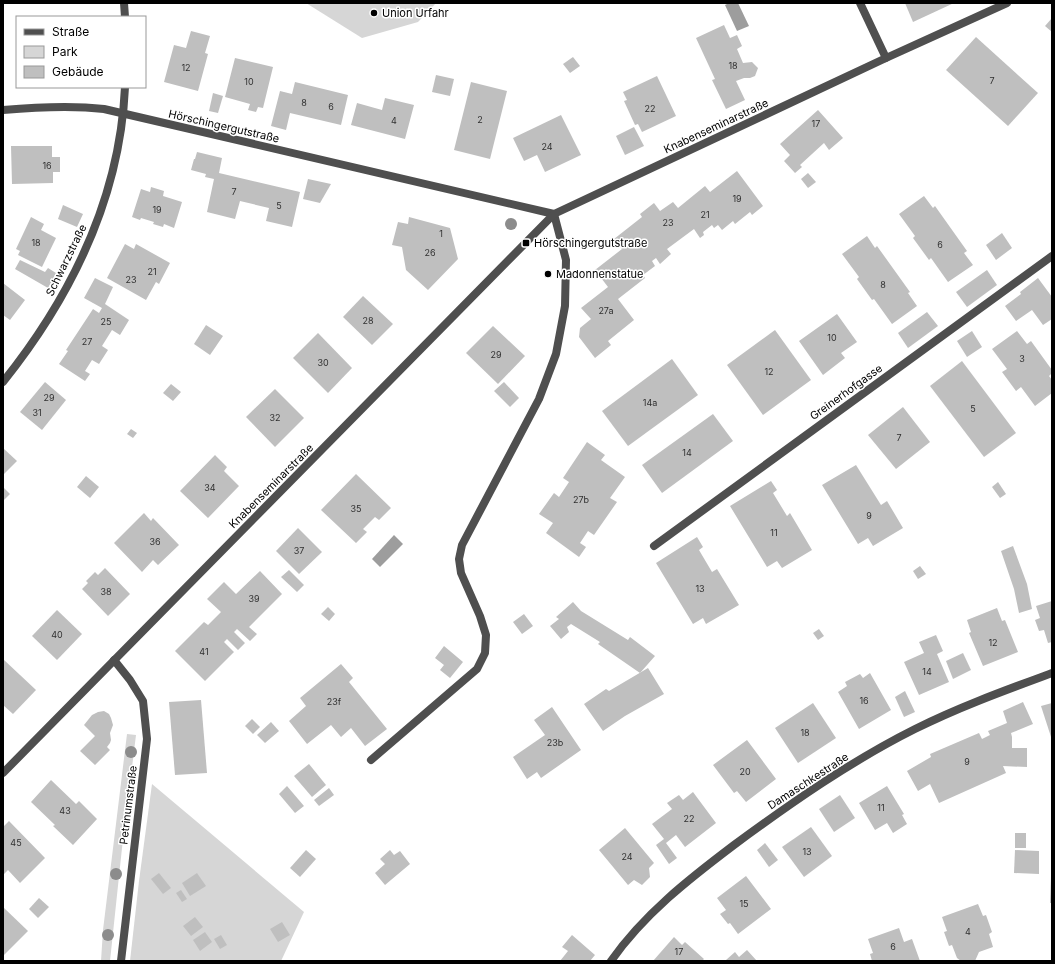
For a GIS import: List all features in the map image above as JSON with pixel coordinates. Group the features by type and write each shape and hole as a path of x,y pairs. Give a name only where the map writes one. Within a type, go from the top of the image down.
{"street":[{"path":"124,3 125,16"},
{"path":"860,3 886,58"},
{"name":"Knabenseminarstraße","path":"3,772 554,214 886,58 1007,3"},
{"name":"Schwarzstraße","path":"3,382 49,319 76,270 97,222 115,160 124,114 125,88"},
{"name":"Hörschingergutstraße","path":"3,110 35,107 85,107 104,109 554,214"},
{"path":"371,760 477,669 485,653 486,635 480,616 461,573 459,559 462,544 539,399 556,354 565,306 566,260 554,214"},
{"name":"Greinerhofgasse","path":"654,546 1052,256"},
{"name":"Petrinumstraße","path":"114,660 130,680 143,701 147,739 121,961"},
{"name":"Damaschkestraße","path":"611,961 624,942 669,897 707,866 775,815 842,770 917,728 976,701 1052,673"}],"green space":[{"name":"Union Urfahr","path":"306,3 436,3 418,22 362,38"},
{"path":"127,734 136,735 110,961 101,961 103,930"},
{"path":"152,784 304,912 281,961 130,961"}],"shaded area":[{"path":"729,3 738,3 749,26 737,31 725,5"},
{"path":"394,535 403,544 380,567 372,559"}],"building":[{"path":"905,3 954,3 913,22"},
{"path":"1052,18 1052,32 1045,26"},
{"path":"724,25 730,38 737,35 742,46 737,49 743,63 752,62 758,68 755,76 736,81 745,100 726,109 712,80 715,79 696,38"},
{"path":"191,31 210,36 205,53 208,54 198,91 164,82 174,45 186,48"},
{"path":"976,37 1038,93 1008,126 946,70"},
{"path":"573,57 580,66 570,73 563,64"},
{"path":"235,58 273,67 263,108 258,107 256,112 248,110 250,104 225,97"},
{"path":"436,75 454,79 450,96 432,92"},
{"path":"657,76 676,116 642,132 638,124 635,125 624,101 627,100 623,92"},
{"path":"295,82 348,95 341,125 290,113 286,130 271,126 280,91 292,94"},
{"path":"471,82 507,91 490,159 454,150"},
{"path":"213,93 223,96 218,113 209,111"},
{"path":"385,98 414,105 405,139 351,125 357,103 382,110"},
{"path":"818,110 843,138 829,150 824,143 800,165 802,167 795,173 784,161 790,155 780,144"},
{"path":"561,115 581,155 545,172 537,155 524,161 513,138"},
{"path":"634,127 644,146 625,155 616,136"},
{"path":"11,146 52,146 52,157 60,157 60,172 53,172 53,183 12,184"},
{"path":"197,152 222,158 219,173 300,192 292,227 266,221 269,208 240,201 235,219 207,212 214,179 205,177 206,174 191,170"},
{"path":"737,171 763,206 752,215 750,212 735,224 733,221 722,230 718,225 714,228 712,225 703,232 704,235 700,238 694,229 667,249 671,254 660,264 656,258 652,261 655,266 643,275 645,278 618,299 634,320 608,341 611,345 595,358 579,337 580,328 591,319 581,308 608,287 595,270 622,249 614,239 642,217 640,214 654,203 660,211 673,202 678,208 705,186 710,192"},
{"path":"808,173 816,182 808,188 801,179"},
{"path":"308,179 331,184 320,203 303,199"},
{"path":"151,187 164,191 163,196 182,202 174,228 164,224 163,227 153,224 154,222 132,217 141,189 150,192"},
{"path":"924,196 933,208 935,206 967,251 964,253 973,265 948,282 931,258 929,260 913,238 915,236 899,214"},
{"path":"63,205 83,214 77,227 58,219"},
{"path":"31,217 44,224 41,230 56,238 42,267 18,255 20,251 16,249"},
{"path":"409,217 450,228 458,259 428,290 406,270 402,247 392,245 398,222 408,224"},
{"path":"1002,233 1012,248 996,260 986,245"},
{"path":"867,236 875,248 877,246 910,292 908,293 917,306 892,324 857,279 859,277 842,254"},
{"path":"125,244 134,249 136,244 170,263 159,284 156,282 146,300 107,278"},
{"path":"20,260 45,272 48,268 56,273 48,288 15,269"},
{"path":"987,270 997,285 967,307 956,292"},
{"path":"95,278 113,287 105,304 129,320 120,335 112,330 102,346 108,350 99,364 92,360 85,371 90,374 85,381 59,364 68,351 66,350 93,309 99,313 102,308 84,298"},
{"path":"1038,278 1052,297 1052,319 1043,325 1032,310 1016,321 1005,306 1021,294 1020,292"},
{"path":"3,283 25,300 10,320 3,315"},
{"path":"363,296 393,324 372,345 343,317"},
{"path":"927,312 938,326 908,348 898,333"},
{"path":"837,314 857,342 841,353 845,358 823,375 799,341"},
{"path":"206,325 223,336 210,355 194,344"},
{"path":"493,326 525,356 498,384 466,353"},
{"path":"775,330 811,380 763,415 727,365"},
{"path":"972,331 982,347 967,357 957,341"},
{"path":"1017,331 1027,344 1031,341 1052,370 1052,373 1049,376 1052,380 1052,393 1035,406 1021,387 1016,391 1002,372 1007,369 992,349"},
{"path":"318,333 352,368 328,393 293,358"},
{"path":"672,359 698,395 628,446 602,411"},
{"path":"962,361 1016,433 984,457 930,386"},
{"path":"45,382 66,400 42,430 20,412"},
{"path":"504,382 519,398 510,407 494,391"},
{"path":"171,384 181,392 173,401 163,393"},
{"path":"275,389 304,418 275,447 246,417"},
{"path":"903,407 930,442 896,469 868,435"},
{"path":"713,414 733,441 662,493 642,465"},
{"path":"131,429 137,433 133,438 127,434"},
{"path":"587,442 605,455 601,460 625,477 610,498 617,502 594,535 588,531 580,543 586,547 579,557 546,533 553,523 539,514 554,493 559,497 569,482 563,478"},
{"path":"3,448 17,461 3,475"},
{"path":"215,455 227,467 224,471 239,486 208,518 180,491"},
{"path":"856,465 881,505 887,501 903,528 873,546 868,538 858,544 822,485"},
{"path":"356,474 391,508 379,520 375,517 363,529 367,532 356,543 321,510"},
{"path":"86,476 99,487 90,498 77,487"},
{"path":"771,481 777,490 773,493 787,516 790,513 812,550 782,568 777,561 767,567 730,506"},
{"path":"998,482 1006,494 1000,498 992,487"},
{"path":"3,487 10,494 3,501"},
{"path":"144,513 151,521 153,518 179,545 158,565 153,560 142,572 114,543"},
{"path":"298,528 322,552 299,574 276,551"},
{"path":"697,537 703,547 699,550 712,572 717,569 739,605 706,624 703,618 693,624 656,563"},
{"path":"1013,546 1027,584 1032,609 1019,613 1014,589 1001,551"},
{"path":"920,566 926,574 918,579 913,571"},
{"path":"105,568 130,594 108,616 82,589 88,583 86,581 95,572 98,575"},
{"path":"289,570 304,585 297,592 281,577"},
{"path":"260,571 282,594 249,627 257,634 250,641 237,629 234,632 245,643 238,650 227,639 224,642 234,652 205,681 175,651 204,622 208,625 221,612 207,599 224,582 236,594"},
{"path":"1052,601 1052,642 1048,643 1044,630 1039,631 1035,620 1040,618 1036,606"},
{"path":"573,602 581,611 628,640 630,637 655,656 640,673 598,644 600,642 571,624 567,627 569,632 561,639 550,626 559,619 556,617"},
{"path":"328,607 335,614 329,621 321,614"},
{"path":"997,608 1002,621 1005,620 1018,652 983,666 969,633 971,632 967,620"},
{"path":"57,610 82,634 57,660 32,636"},
{"path":"524,614 533,626 522,634 513,622"},
{"path":"819,629 824,636 818,640 813,633"},
{"path":"936,635 943,651 937,654 949,682 919,695 904,662 924,653 919,642"},
{"path":"444,646 463,662 450,678 440,670 444,665 435,658"},
{"path":"963,653 971,670 953,679 946,661"},
{"path":"3,659 36,690 13,714 3,705"},
{"path":"341,664 353,678 349,682 387,729 365,746 351,728 341,737 331,725 307,744 289,721 306,706 300,698"},
{"path":"648,668 664,694 625,716 603,731 584,704 606,689 609,691"},
{"path":"870,673 891,710 859,729 838,692 847,686 845,682 860,674 863,678"},
{"path":"905,691 915,712 904,717 895,697"},
{"path":"201,700 207,773 175,775 169,702"},
{"path":"1023,702 1033,724 1011,733 1012,748 1027,748 1027,767 1003,766 1006,773 939,803 930,784 918,791 907,771 931,757 930,754 979,733 982,739 990,735 988,731 1007,723 1003,711"},
{"path":"813,703 836,738 798,763 775,728"},
{"path":"1052,703 1052,740 1041,706"},
{"path":"552,707 581,750 541,778 537,772 527,779 513,757 545,735 534,720"},
{"path":"104,711 109,714 113,725 110,733 111,740 107,747 110,750 95,765 80,751 95,736 84,725 92,715"},
{"path":"252,719 260,727 253,734 245,726"},
{"path":"271,722 279,731 265,743 257,735"},
{"path":"747,740 776,779 746,802 737,791 734,793 713,765"},
{"path":"309,764 326,785 312,797 294,776"},
{"path":"51,780 76,804 79,801 97,819 73,845 31,802"},
{"path":"287,786 304,806 295,813 279,794"},
{"path":"887,786 904,814 902,815 907,824 893,833 887,823 875,830 859,803"},
{"path":"329,788 334,795 319,806 314,800"},
{"path":"693,792 716,823 685,847 676,835 666,843 677,858 669,864 656,845 664,839 652,824 672,809 667,803 679,795 683,800"},
{"path":"840,795 855,818 834,832 819,809"},
{"path":"9,821 45,858 20,883 8,870 3,875 3,827"},
{"path":"811,827 832,856 804,877 782,847"},
{"path":"625,828 654,863 649,868 650,877 642,885 634,880 628,885 599,850"},
{"path":"1015,833 1026,833 1026,848 1015,848"},
{"path":"765,843 778,860 769,867 757,850"},
{"path":"306,850 316,859 300,877 290,868"},
{"path":"390,850 394,855 400,851 410,864 385,885 375,873 385,864 380,859"},
{"path":"1015,850 1039,851 1039,874 1014,873"},
{"path":"159,873 171,888 163,894 151,879"},
{"path":"197,873 206,886 190,896 182,883"},
{"path":"746,876 771,909 738,934 730,923 728,924 720,914 726,910 717,898"},
{"path":"1051,877 1052,903 1050,903"},
{"path":"181,890 187,899 182,902 176,893"},
{"path":"39,898 49,907 38,918 29,909"},
{"path":"978,904 983,916 986,915 992,932 989,934 993,947 979,952 975,961 961,961 957,958 952,945 949,946 944,932 947,931 942,917"},
{"path":"3,907 28,931 3,956"},
{"path":"195,917 203,927 191,936 183,926"},
{"path":"282,922 290,935 278,942 270,929"},
{"path":"899,928 904,942 912,939 920,961 872,961 870,954 873,953 868,939"},
{"path":"205,932 212,942 200,951 193,940"},
{"path":"221,935 227,945 220,949 214,939"},
{"path":"572,935 595,955 590,961 560,961 568,951 562,947"},
{"path":"674,937 682,945 685,942 704,959 702,961 653,961"},
{"path":"747,950 757,961 726,960 735,952 739,957"}],"place":[{"name":"Union Urfahr","path":"374,13"},
{"name":"Hörschingergutstraße","path":"526,243"},
{"name":"Madonnenstatue","path":"548,274"}]}
